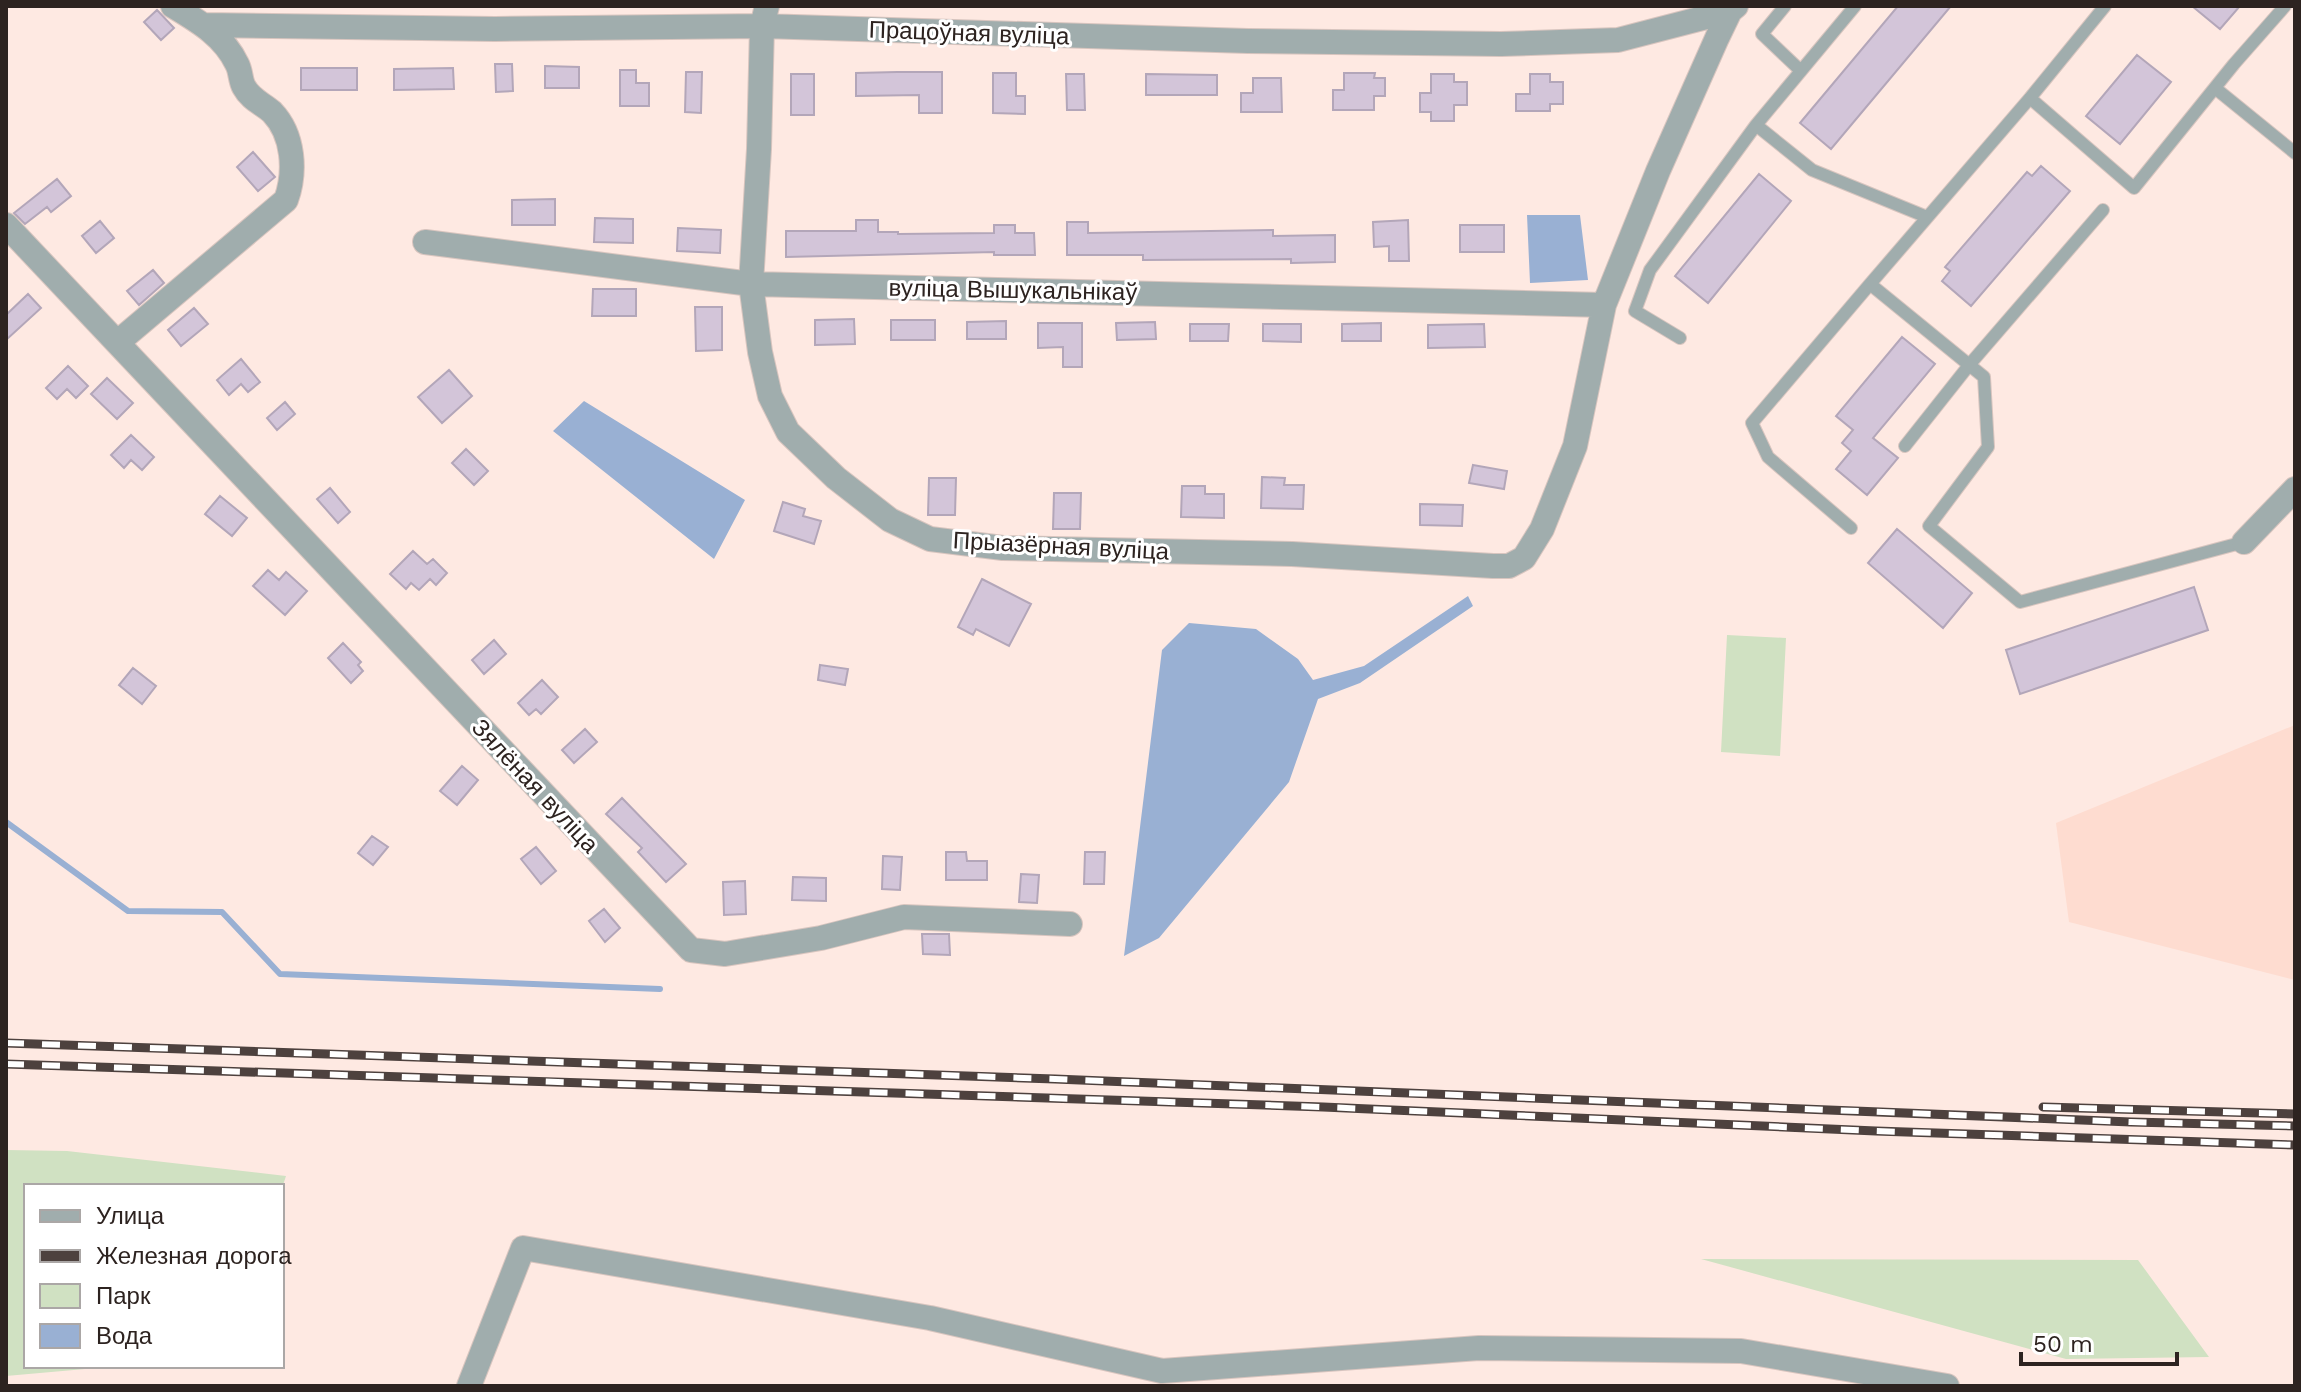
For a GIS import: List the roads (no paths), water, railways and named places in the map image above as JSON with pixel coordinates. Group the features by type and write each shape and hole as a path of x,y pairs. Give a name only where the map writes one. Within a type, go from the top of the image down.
{"street":[{"path":"118,342 286,200 292,184 288,139 271,112 255,101 242,85 239,67 230,51 204,25 173,6"},
{"path":"1604,305 1663,158 1733,9"},
{"name":"Працоўная вуліца","path":"204,25 495,29 765,16 1248,41 1501,44 1618,40 1733,9"},
{"name":"Прыазёрная вуліца","path":"765,16 751,284 760,352 770,396 788,432 836,478 890,520 930,539 1003,548 1292,554 1509,566 1524,558 1542,529 1575,446 1604,305"},
{"name":"Зялёная вуліца","path":"6,225 691,950 725,954 821,938 904,917 1070,924"},
{"name":"вуліца Вышукальнікаў","path":"425,242 751,284 1604,305"},
{"path":"2244,542 2295,489"},
{"path":"469,1386 523,1248 930,1318 1162,1371 1479,1348 1741,1351 1947,1386"}],"lane":[{"path":"1785,6 1762,34 1801,71"},
{"path":"1680,338 1635,311 1650,270 1756,125 1855,6"},
{"path":"1851,528 1768,457 1752,423 2105,6"},
{"path":"2030,98 2134,188 2285,6"},
{"path":"2215,88 2295,153"},
{"path":"1756,125 1812,170 1927,217"},
{"path":"1905,446 1970,364 2103,210"},
{"path":"1870,284 1984,377 1988,447 1929,526 2020,602 2244,542"}],"water":[{"path":"1527,215 1580,215 1588,280 1530,283"},
{"path":"584,401 745,500 714,559 553,431"},
{"path":"1468,596 1473,606 1360,683 1318,699 1289,782 1159,938 1124,956 1162,650 1189,623 1256,629 1298,659 1313,680 1364,666"}],"waterway":[{"path":"6,822 128,911 222,912 280,974 660,989"}],"railway":[{"path":"6,1043 2295,1126"},
{"path":"6,1064 1323,1107 2295,1145"},
{"path":"2043,1107 2295,1114"}]}
